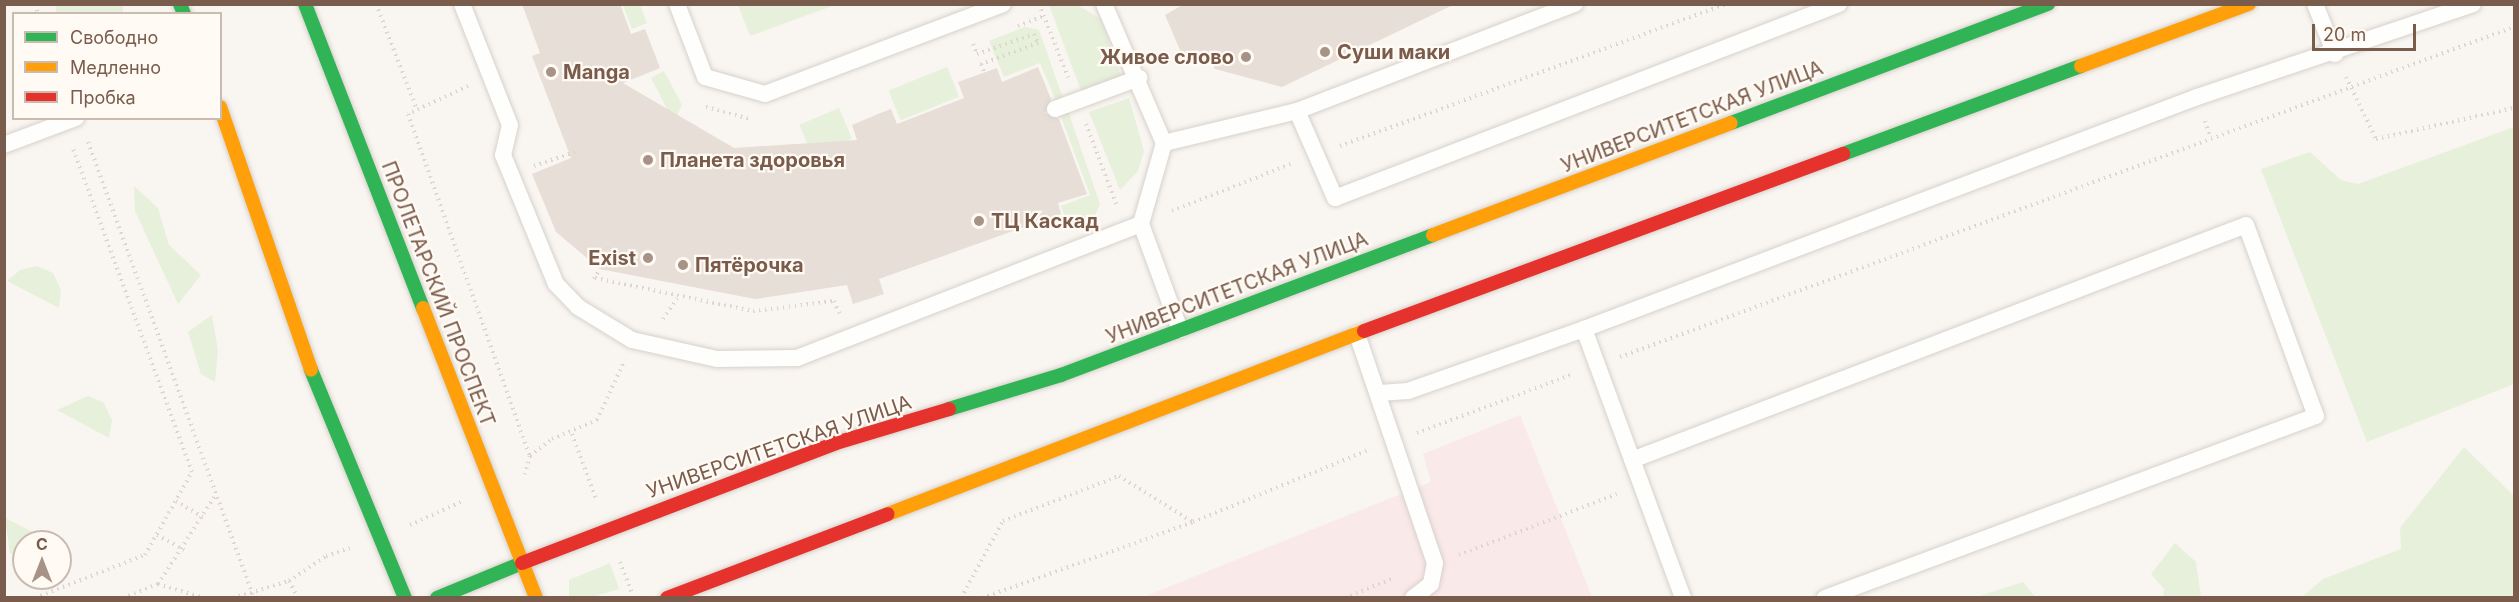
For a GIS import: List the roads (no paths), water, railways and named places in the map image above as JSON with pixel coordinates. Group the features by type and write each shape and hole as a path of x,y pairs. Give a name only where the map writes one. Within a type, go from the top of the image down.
{"main road":[{"name":"ПРОЛЕТАРСКИЙ ПРОСПЕКТ","path":"305,4 536,597"},
{"name":"УНИВЕРСИТЕТСКАЯ УЛИЦА","path":"437,597 836,443 1061,375 2026,8 2048,4"},
{"path":"667,597 1357,334 2249,4"},
{"path":"222,112 289,318 405,597"}],"lane":[{"path":"462,4 510,125 503,155 556,284 578,307 632,340 717,359 797,358 1141,224"},
{"path":"677,4 705,78 765,94 1003,4"},
{"path":"1104,4 1139,78 1164,143 1141,224 1180,330"},
{"path":"1164,143 1297,111 1575,4"},
{"path":"1297,111 1313,155 1335,198 1839,4"},
{"path":"2315,4 2335,54"},
{"path":"1379,393 1408,391 1584,329 2197,97 2335,54 2473,4"},
{"path":"1055,109 1139,78"},
{"path":"4,146 80,124"},
{"path":"1632,460 2246,225 2316,416 1825,597"},
{"path":"1584,329 1683,597"},
{"path":"1357,334 1379,393 1435,564 1431,584 1413,597"}],"place":[{"name":"Суши маки","path":"1325,52"},
{"name":"Живое слово","path":"1246,57"},
{"name":"Manga","path":"551,72"},
{"name":"Планета здоровья","path":"648,160"},
{"name":"ТЦ Каскад","path":"979,221"},
{"name":"Exist","path":"648,258"},
{"name":"Пятёрочка","path":"683,265"}]}
